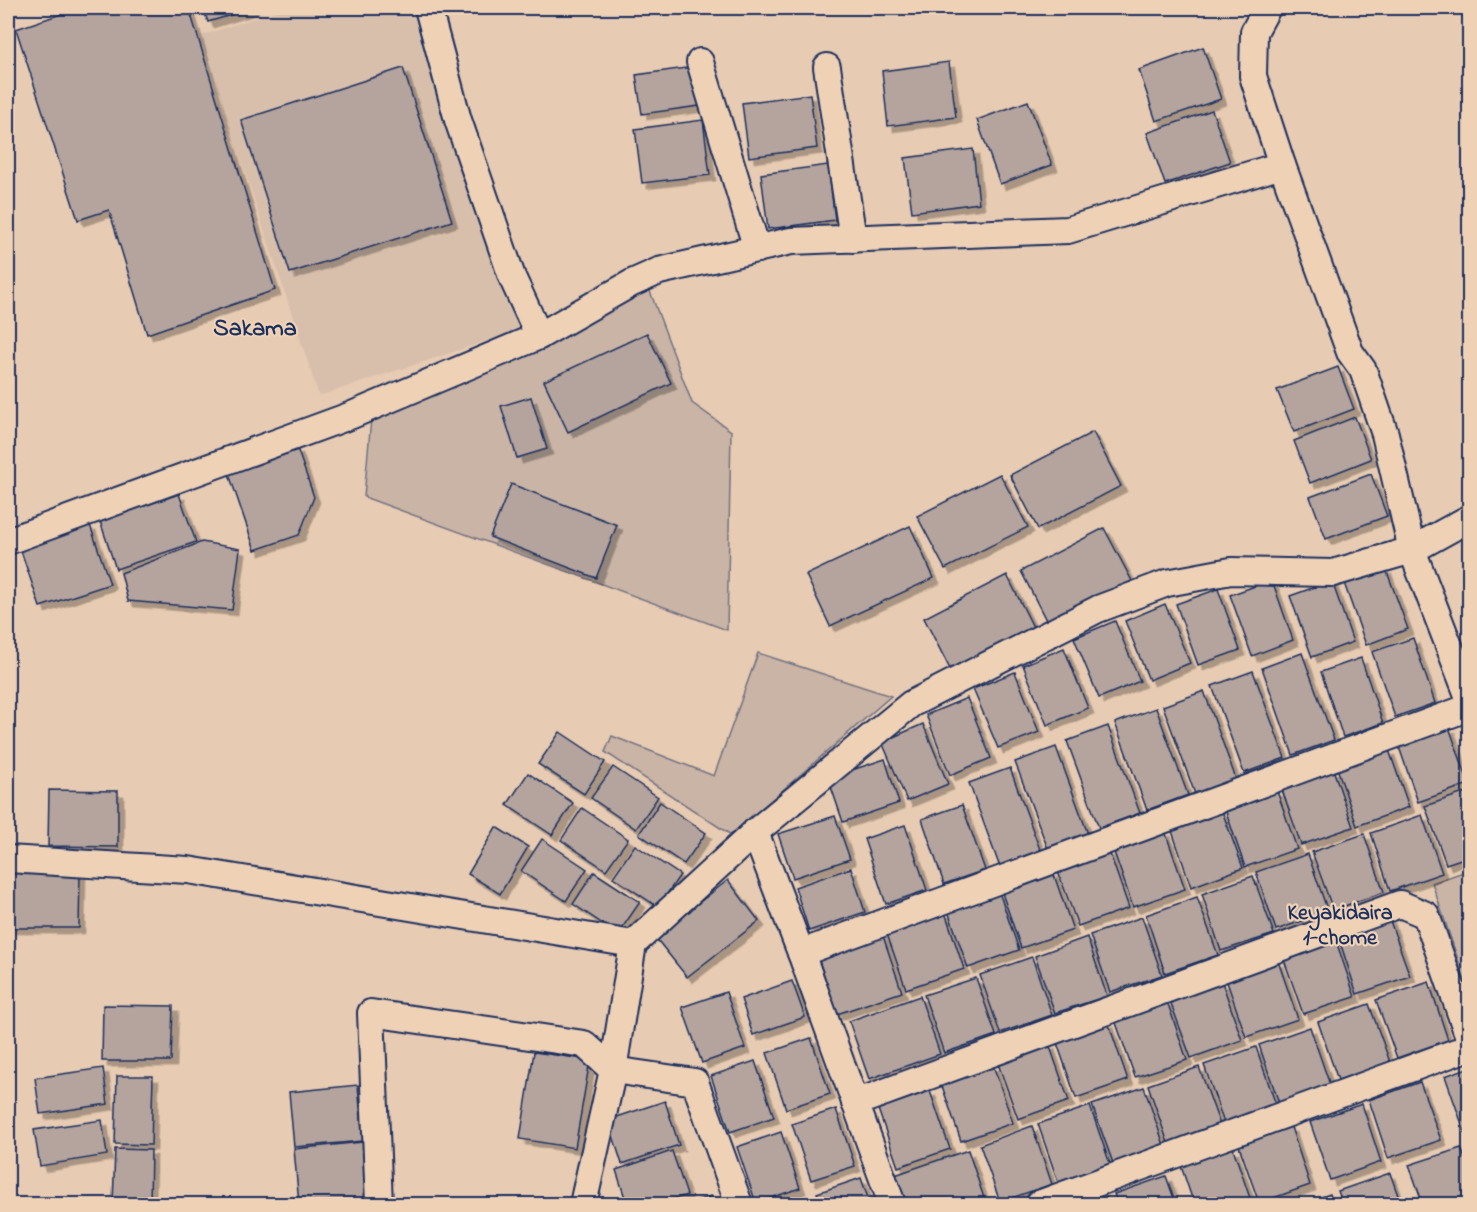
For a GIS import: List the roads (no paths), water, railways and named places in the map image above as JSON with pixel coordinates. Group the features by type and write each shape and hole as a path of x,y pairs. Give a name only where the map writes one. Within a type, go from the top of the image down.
{"street":[{"path":"428,8 458,120 512,277 539,336"},
{"path":"1267,8 1254,32 1253,76 1282,165 1350,352 1363,370 1385,434 1412,550 1470,700"},
{"path":"700,62 757,249"},
{"path":"827,67 854,239"},
{"path":"8,541 352,415 539,336 632,283 659,271 790,241 1068,230 1282,165"},
{"path":"583,1204 613,1070 633,944 755,832 911,704 1098,609 1167,583 1231,571 1333,573 1412,550 1470,518"},
{"path":"801,952 1470,707"},
{"path":"755,832 892,1204"},
{"path":"8,859 188,870 633,944"},
{"path":"855,1103 1400,904 1426,915 1470,1040"},
{"path":"379,1204 371,1013 584,1044 613,1070 695,1082 739,1204"},
{"path":"1039,1204 1470,1047"}],"district":[{"name":"Sakama","path":"255,327"},
{"name":"Keyakidaira 1-chome","path":"1340,924"}]}
